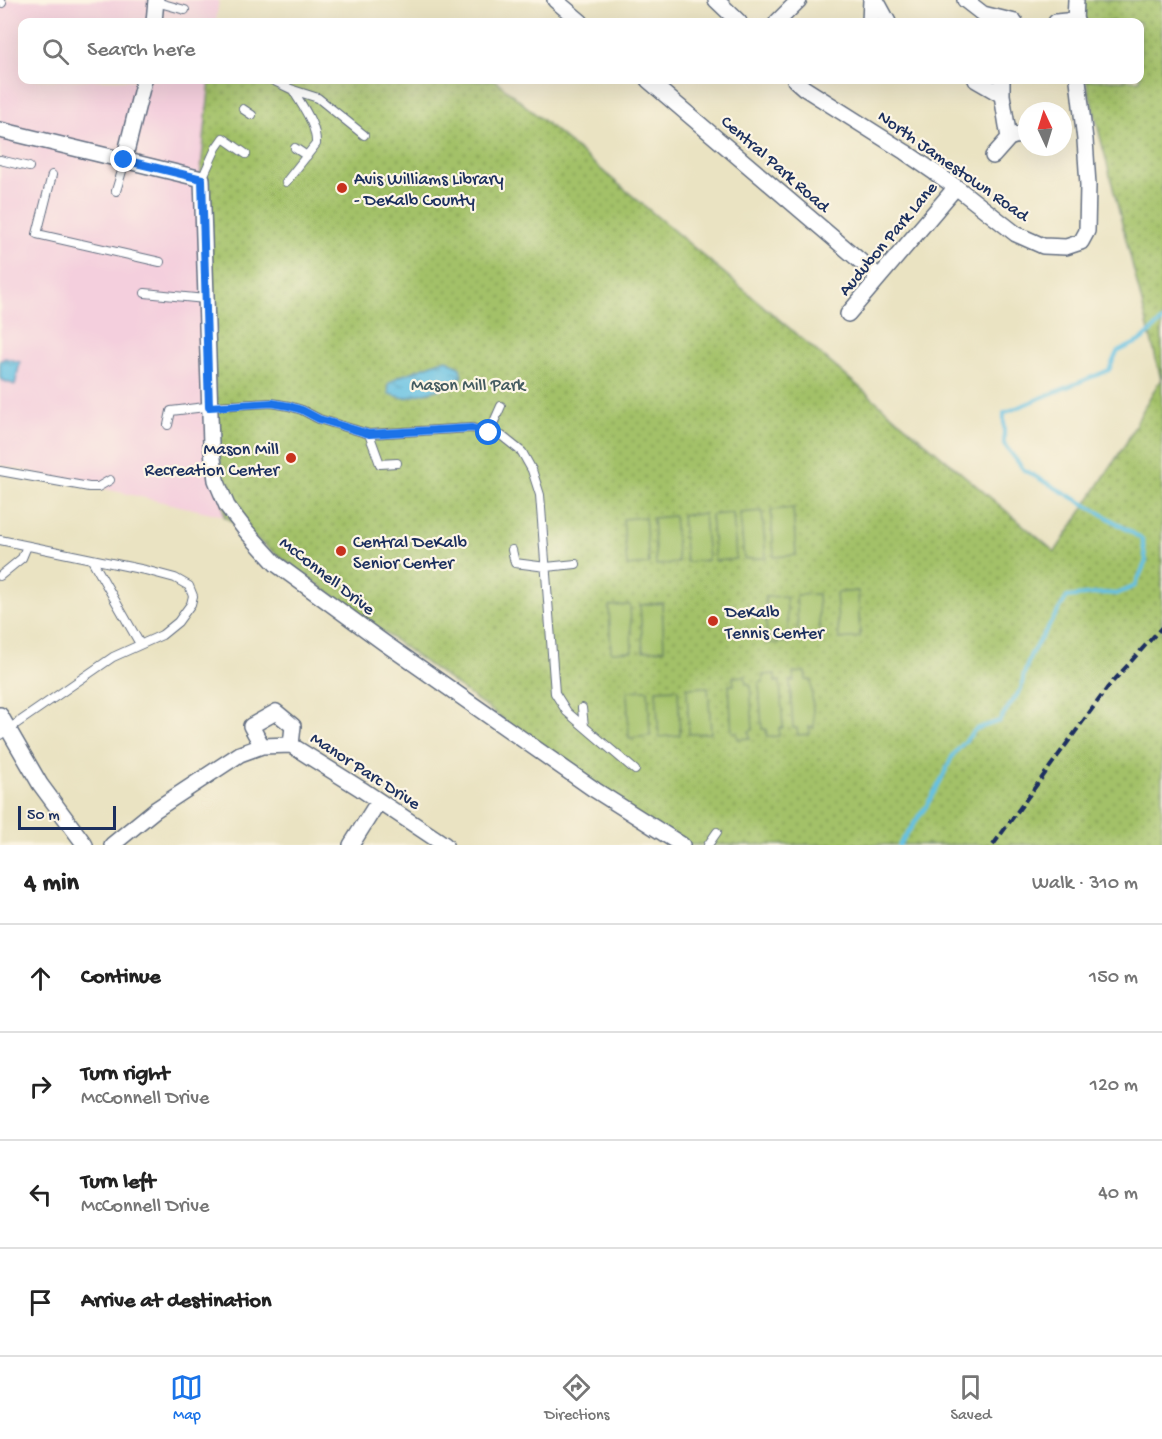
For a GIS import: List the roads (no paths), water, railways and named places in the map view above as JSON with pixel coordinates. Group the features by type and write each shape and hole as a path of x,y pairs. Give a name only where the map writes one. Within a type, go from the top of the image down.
{"street":[{"path":"555,0 576,18"},
{"path":"716,0 735,18"},
{"path":"781,18 799,0"},
{"path":"870,18 871,0"},
{"path":"876,0 886,18"},
{"path":"965,0 983,14 996,18"},
{"path":"1076,0 1076,18"},
{"path":"154,18 156,1"},
{"path":"124,160 143,84"},
{"name":"Central Park Road","path":"653,84 879,277"},
{"name":"North Jamestown Road","path":"800,84 956,187 1017,234 1043,246 1066,247 1081,242 1088,231 1088,185 1078,84"},
{"path":"1002,87 1009,138"},
{"path":"0,130 202,179"},
{"path":"993,156 1009,138 1018,135"},
{"name":"McConnell Drive","path":"202,179 211,444 216,480 227,506 276,564 595,790 682,845"},
{"name":"Audubon Park Lane","path":"848,314 956,187"},
{"path":"261,746 251,726 276,712 293,726 291,745"},
{"path":"0,716 4,733 85,845"},
{"name":"Manor Parc Drive","path":"112,845 155,810 240,754 261,746 291,745 361,789 441,844"},
{"path":"351,845 378,802"}],"lane":[{"path":"156,1 185,10"},
{"path":"280,84 318,98 364,135"},
{"path":"286,182 316,144 310,119 293,90"},
{"path":"243,109 252,115"},
{"path":"202,179 223,138 246,154"},
{"path":"295,148 307,156"},
{"path":"0,160 29,167"},
{"path":"116,191 124,160"},
{"path":"52,175 37,234 159,262"},
{"path":"145,293 205,299"},
{"path":"168,425 171,411 272,403 302,410 319,419 369,434 472,428 502,436 522,452 532,470 540,495 555,693 567,712 635,770"},
{"path":"489,433 501,406"},
{"path":"369,434 380,464 397,462"},
{"path":"0,471 89,487 98,487 110,480"},
{"path":"0,540 175,578 189,586 193,596 191,604 178,622 162,634 113,657 4,733"},
{"path":"0,576 22,558 27,546"},
{"path":"512,550 515,562 546,567 576,564"},
{"path":"92,560 140,644"},
{"path":"582,708 584,726"},
{"path":"708,845 717,832"}],"water":[{"path":"5,358 20,362 15,385 0,378 0,361"},
{"path":"446,359 460,368 462,377 440,389 405,398 389,394 388,384 398,377"}],"waterway":[{"path":"899,845 927,805 953,755 976,729 999,721 1021,689 1031,654 1067,597 1103,593 1117,594 1135,586 1146,561 1142,539 1024,470 1004,444 1004,413 1109,370 1117,352 1142,340 1162,321"}],"railway":[{"path":"993,845 1108,687 1162,627"}],"place":[{"name":"Avis Williams Library - DeKalb County","path":"342,188"},
{"name":"Mason Mill Recreation Center","path":"291,458"},
{"name":"Central DeKalb Senior Center","path":"341,551"},
{"name":"DeKalb Tennis Center","path":"713,621"}],"park label":[{"name":"Mason Mill Park","path":"468,384"}]}
